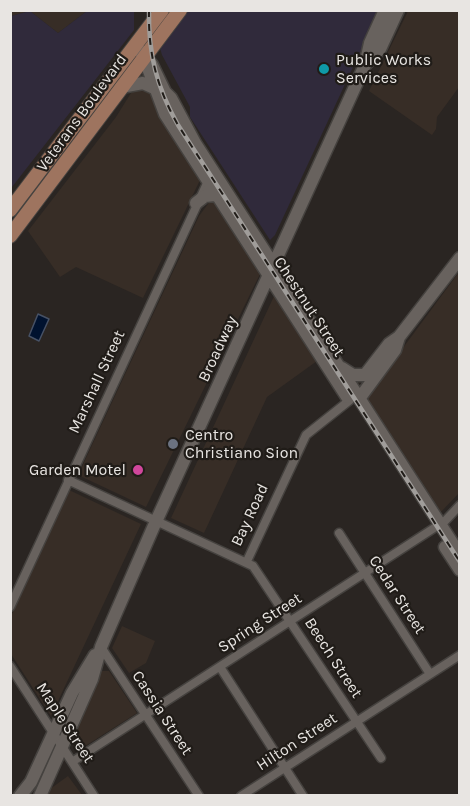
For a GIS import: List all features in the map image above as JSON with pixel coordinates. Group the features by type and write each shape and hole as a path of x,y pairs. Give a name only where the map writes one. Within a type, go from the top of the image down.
{"main road":[{"name":"Veterans Boulevard","path":"12,204 162,10"},
{"name":"Veterans Boulevard","path":"10,236 180,10"}],"street":[{"name":"Broadway","path":"33,794 50,771 92,679 101,647 156,521 365,65 370,44 385,10"},
{"name":"Broadway","path":"365,65 380,49 398,10"},
{"name":"Chestnut Street","path":"134,45 152,65 165,92 171,98 211,176 218,197 341,368 354,399"},
{"path":"154,45 156,58 172,89 171,98"},
{"name":"Chestnut Street","path":"144,56 165,114 211,176 272,270 436,526 459,570"},
{"path":"121,87 143,83 154,88"},
{"name":"Marshall Street","path":"10,608 196,203 211,176"},
{"path":"196,203 205,196 218,197"},
{"path":"12,204 28,213"},
{"name":"Bay Road","path":"341,368 353,375 365,375 389,344 399,337 459,258"},
{"name":"Bay Road","path":"247,561 306,435 354,399 395,350 399,337"},
{"name":"Beech Street","path":"68,480 247,561 259,571 381,758"},
{"name":"Spring Street","path":"72,762 436,526 459,505"},
{"name":"Chestnut Street","path":"436,526 459,555"},
{"name":"Cedar Street","path":"339,533 430,674"},
{"name":"Broadway","path":"33,794 35,772 53,732 83,672 101,647"},
{"name":"Cassia Street","path":"101,647 199,795"},
{"name":"Hilton Street","path":"241,795 459,655"},
{"name":"Maple Street","path":"10,666 94,795"},
{"path":"220,668 303,795"},
{"path":"20,795 35,772"}],"shaded area":[{"path":"11,11 30,11 11,16"},
{"path":"30,11 87,11 58,33"},
{"path":"30,11 58,33 87,11 134,11 134,30 12,187 11,16"},
{"path":"187,11 379,11 275,235 270,240 190,117 190,107 162,55 160,48"},
{"path":"408,11 459,11 459,87 437,117 436,129 432,135 369,91"},
{"path":"139,89 151,94 201,178 143,298 76,267 60,277 28,231 116,117 131,93"},
{"path":"211,200 217,201 261,272 146,507 78,475 199,216"},
{"path":"459,272 459,493 440,513 366,398"},
{"path":"275,294 317,361 267,397 204,533 171,518"},
{"path":"69,490 141,524 51,716 11,654 11,616"},
{"path":"122,626 155,641 146,663 129,673 112,648"},
{"path":"102,671 109,671 137,713 79,750 71,741"},
{"path":"68,776 82,795 47,796 50,789"}],"water":[{"path":"38,314 49,319 39,341 29,336"}],"railway":[{"path":"149,10 150,41 155,70 164,98 178,125 460,562"}],"place":[{"name":"Public Works Services","path":"324,69"},
{"name":"Centro Christiano Sion","path":"173,444"},
{"name":"Garden Motel","path":"138,470"}]}
